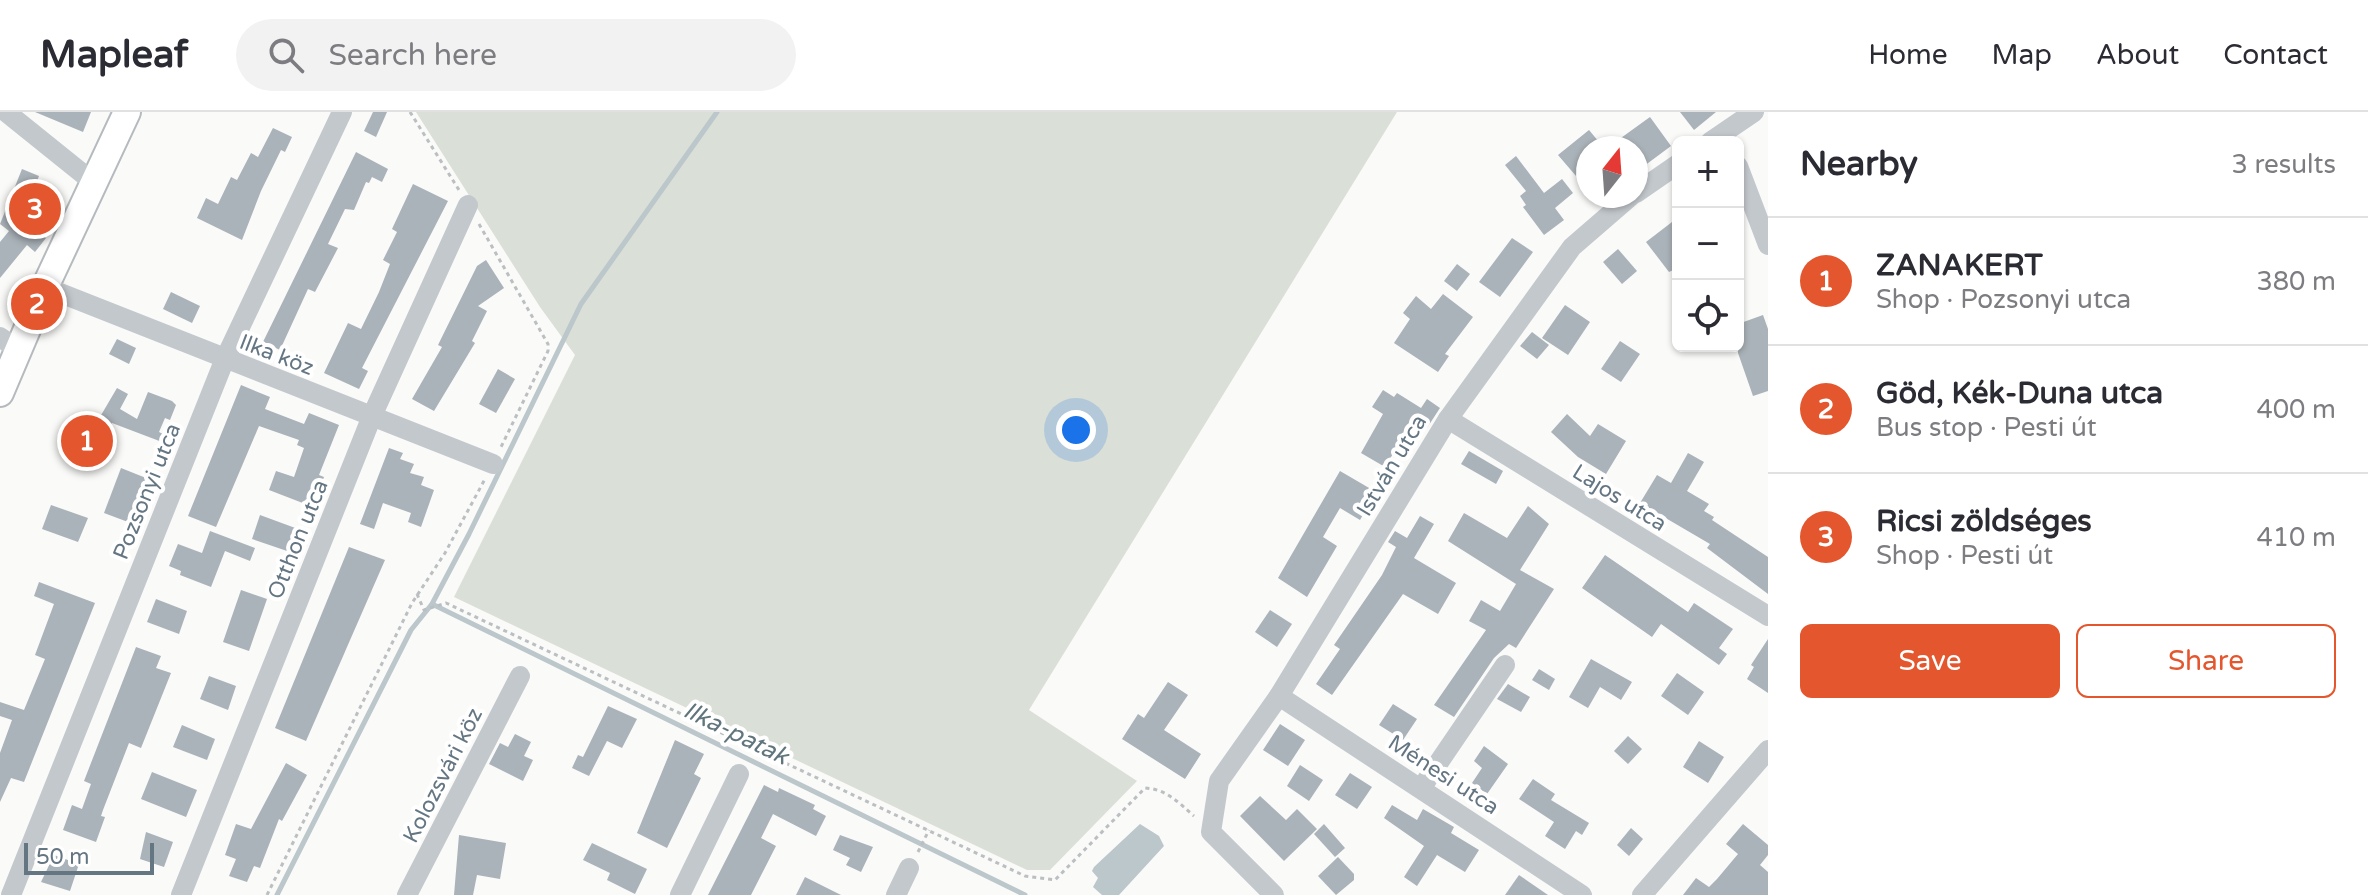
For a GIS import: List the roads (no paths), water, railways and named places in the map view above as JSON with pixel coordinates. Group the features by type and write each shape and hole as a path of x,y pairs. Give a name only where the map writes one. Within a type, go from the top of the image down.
{"main road":[{"path":"0,393 9,343 45,287 127,112"}],"street":[{"path":"6,112 30,120 93,182"},
{"name":"Pozsonyi utca","path":"11,895 224,361 342,112"},
{"path":"1725,136 1754,112"},
{"name":"István utca","path":"1648,184 1672,168"},
{"path":"1744,182 1768,245"},
{"name":"Otthon utca","path":"181,895 372,416 468,205"},
{"name":"István utca","path":"1274,895 1211,832 1219,781 1279,696 1448,419 1572,247 1618,208"},
{"name":"Ilka köz","path":"45,287 224,361 493,464"},
{"name":"Lajos utca","path":"1448,419 1768,616"},
{"path":"1422,787 1505,665"},
{"name":"Kolozsvári köz","path":"407,895 520,676"},
{"name":"Ménesi utca","path":"1279,696 1422,787 1582,895"},
{"path":"1642,895 1768,750"},
{"path":"680,895 739,774"},
{"path":"896,895 913,862"}],"waterway":[{"name":"Ilka-patak","path":"277,895 411,630 432,604 469,534 581,304 717,112"},
{"name":"Ilka-patak","path":"432,604 1025,895"}],"place":[{"name":"Ricsi zöldséges","path":"35,209"},
{"name":"Göd, Kék-Duna utca","path":"37,304"},
{"name":"ZANAKERT","path":"87,441"}]}
